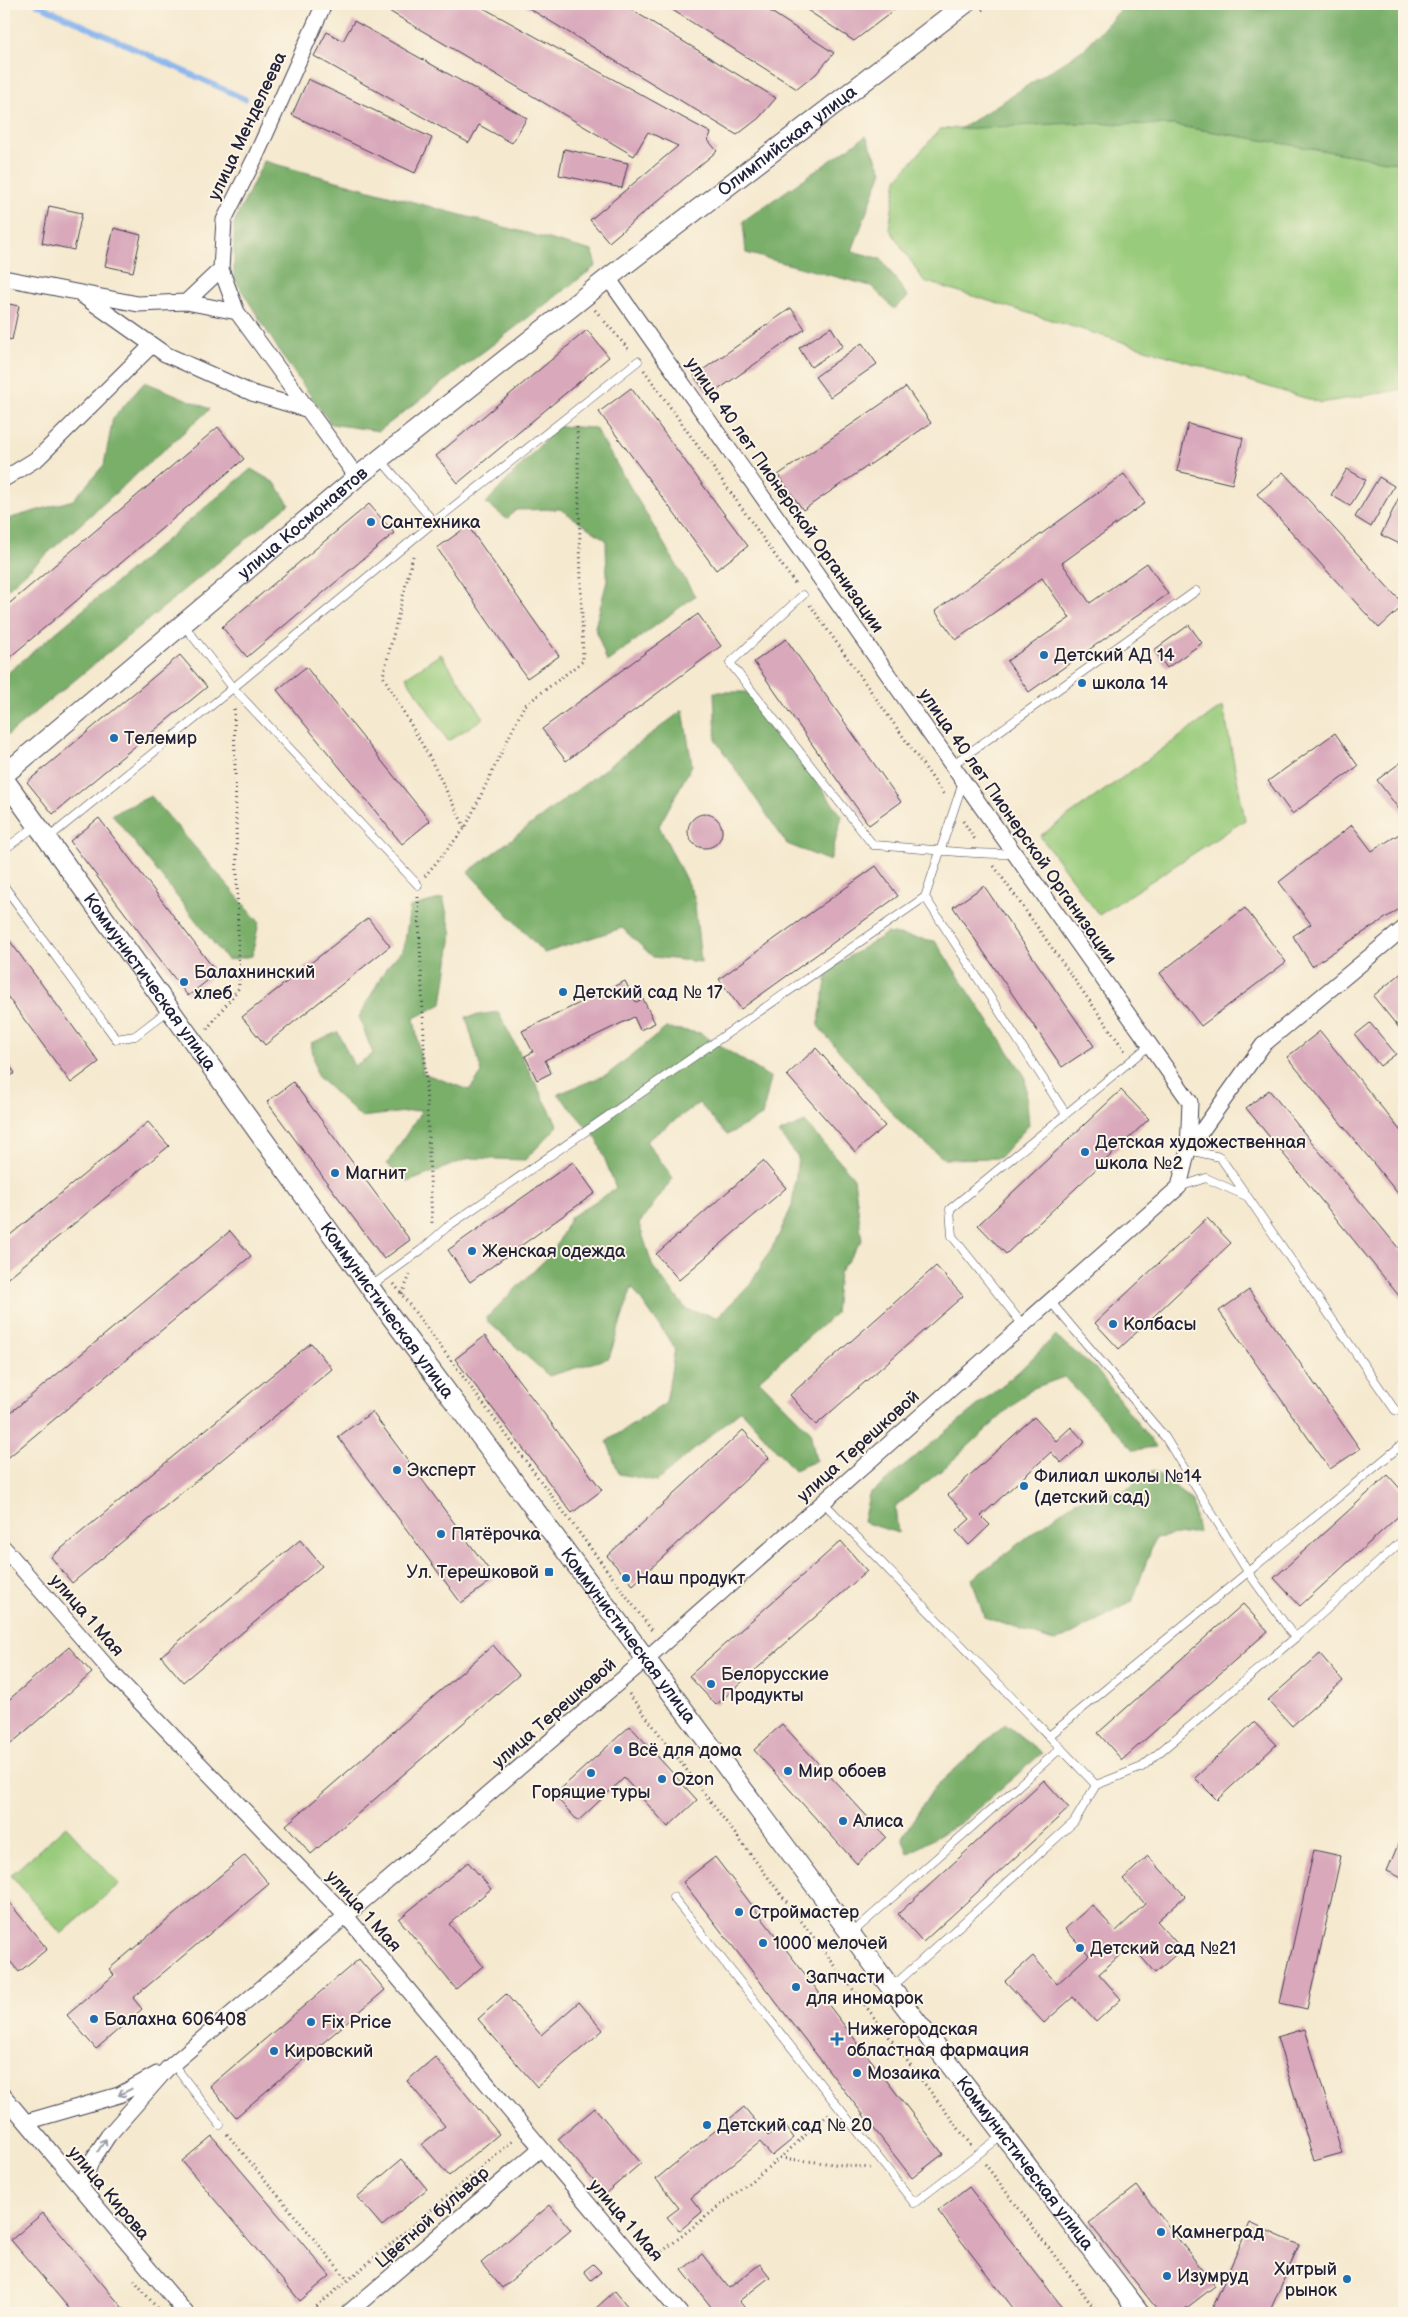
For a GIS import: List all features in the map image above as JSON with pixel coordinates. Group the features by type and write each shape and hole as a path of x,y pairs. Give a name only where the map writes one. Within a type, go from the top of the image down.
{"street":[{"name":"улица Менделеева","path":"324,4 255,158 224,220 221,269 237,312 357,477"},
{"name":"Олимпийская улица","path":"608,278 969,10"},
{"path":"186,302 221,269"},
{"path":"4,278 138,304 186,302 237,312"},
{"name":"улица Космонавтов","path":"4,775 357,477 608,278"},
{"name":"улица 40 лет Пионерской Организации","path":"608,278 1190,1102 1188,1150"},
{"path":"78,292 165,354 252,393 309,410"},
{"path":"4,479 38,458 152,345"},
{"name":"Коммунистическая улица","path":"4,779 370,1287 850,1935 1140,2313"},
{"path":"1179,1187 1188,1150 1263,1045 1404,928"},
{"name":"улица Терешковой","path":"81,2188 91,2162 108,2136 170,2066 620,1682 1179,1187"},
{"name":"улица 1 Мая","path":"4,1548 114,1675 346,1916 540,2149 680,2313"},
{"name":"улица Терешковой","path":"26,2122 119,2095 170,2066"},
{"name":"улица Кирова","path":"5,2102 26,2122 186,2313"},
{"name":"Цветной бульвар","path":"348,2313 540,2149"}],"lane":[{"path":"4,854 6,849 42,832 233,688 419,534 577,412 638,361"},
{"path":"380,459 434,522"},
{"path":"952,765 1196,591"},
{"path":"803,595 730,663 872,845 986,854 1015,854"},
{"path":"183,624 233,688 418,886"},
{"path":"370,1287 420,1250 447,1227 925,897 964,781"},
{"path":"4,886 116,1039 135,1036 170,1009"},
{"path":"925,897 1066,1114"},
{"path":"1023,1325 952,1236 950,1209 1150,1045"},
{"path":"1188,1150 1220,1157 1395,1410 1404,1412"},
{"path":"1179,1187 1206,1178 1249,1198"},
{"path":"1050,1301 1165,1437 1248,1572 1295,1638"},
{"path":"1049,1736 1404,1443"},
{"path":"823,1502 1096,1785"},
{"path":"890,1988 1074,1822 1096,1785 1142,1766 1295,1638 1404,1539"},
{"path":"850,1935 1060,1748"},
{"path":"673,1897 914,2203 1003,2135"},
{"path":"170,2066 220,2125"}],"path":[{"path":"969,10 990,4"},
{"path":"594,309 638,361 1132,1060"},
{"path":"401,1295 433,1222 418,886 465,828 524,706 583,661 577,412"},
{"path":"419,534 383,676 430,758 465,828"},
{"path":"205,1032 239,988 233,688"},
{"path":"620,1682 1098,2313"},
{"path":"642,2268 780,2158 838,2107"},
{"path":"220,2125 348,2280"},
{"path":"309,2313 525,2131"},
{"path":"780,2158 888,2170"}],"green space":[{"path":"1126,4 1404,4 1404,164 1173,125 1073,123 960,129 1084,49"},
{"path":"1073,123 1173,125 1404,164 1404,389 1321,403 924,281 889,228 897,179 940,129"},
{"path":"866,136 882,171 852,251 881,259 908,297 894,309 871,286 746,253 743,221"},
{"path":"264,161 592,251 596,266 379,431 331,424 285,360 234,278 234,223"},
{"path":"145,382 210,409 4,592 4,520 73,500 104,465 113,418"},
{"path":"558,426 595,428 695,596 607,662 595,627 607,581 606,540 560,509 516,510 507,519 486,503"},
{"path":"251,469 275,483 289,504 8,735 4,733 4,676"},
{"path":"441,654 484,718 448,741 406,677"},
{"path":"714,692 749,692 842,816 830,861 787,844 716,741"},
{"path":"1223,706 1245,820 1099,915 1040,836"},
{"path":"683,710 692,765 659,826 694,896 701,962 653,957 622,928 544,953 468,872"},
{"path":"151,796 259,922 252,956 227,960 112,814"},
{"path":"443,898 452,934 442,1004 414,1018 423,1073 469,1090 482,1073 466,1017 498,1012 558,1126 525,1160 470,1158 408,1182 387,1164 422,1110 361,1117 317,1076 311,1043 338,1032 354,1066 373,1054 359,1017 386,968 404,948 410,907"},
{"path":"887,933 935,941 1025,1076 1029,1125 999,1158 944,1159 900,1122 818,1026 828,970"},
{"path":"666,1028 700,1033 771,1078 762,1116 727,1135 699,1103 646,1141 673,1178 639,1224 653,1267 686,1309 717,1317 750,1285 777,1239 792,1206 798,1157 779,1133 805,1122 854,1178 862,1240 839,1273 835,1314 759,1380 810,1431 816,1461 794,1470 741,1410 657,1481 619,1474 607,1441 666,1403 675,1348 632,1287 609,1358 549,1376 485,1319 553,1252 571,1217 616,1188 597,1139 558,1094 608,1074"},
{"path":"1055,1336 1095,1368 1156,1447 1134,1450 1064,1377 1031,1389 943,1469 895,1507 898,1533 863,1522 869,1495 1017,1373"},
{"path":"1153,1470 1192,1501 1198,1532 1155,1538 1132,1602 1056,1642 984,1617 972,1579 1075,1501 1126,1490"},
{"path":"1005,1724 1042,1753 962,1822 908,1854 902,1837 934,1788"},
{"path":"66,1826 119,1884 61,1934 11,1875"}],"building":[{"path":"377,4 476,4 711,133 708,140 717,151 609,242 590,220 678,146 648,132 634,156"},
{"path":"522,4 622,4 776,98 759,118 737,135"},
{"path":"663,4 759,4 834,53 816,74 797,89"},
{"path":"798,4 898,4 901,5 854,41"},
{"path":"354,21 527,118 512,143 479,125 469,143 314,56 327,32 343,41"},
{"path":"308,79 432,138 415,173 292,115"},
{"path":"564,149 628,163 622,188 559,175"},
{"path":"49,206 82,213 74,250 42,243"},
{"path":"114,228 141,235 133,272 105,266"},
{"path":"4,303 19,306 12,340 4,338"},
{"path":"791,308 805,329 709,396 694,376"},
{"path":"831,327 843,346 811,367 799,348"},
{"path":"587,330 609,357 458,483 436,456"},
{"path":"862,343 877,364 830,397 815,377"},
{"path":"906,387 931,423 803,510 778,475"},
{"path":"631,388 748,546 716,570 599,412"},
{"path":"1188,424 1243,438 1232,484 1177,471"},
{"path":"218,427 244,459 4,662 4,608"},
{"path":"1347,469 1366,480 1350,506 1331,495"},
{"path":"1283,472 1404,605 1379,628 1257,494"},
{"path":"1124,474 1145,503 1062,563 1090,603 1147,563 1168,594 1029,692 1007,661 1070,618 1042,578 956,640 935,611"},
{"path":"1379,477 1394,486 1371,527 1355,517"},
{"path":"1404,487 1404,536 1400,544 1381,535"},
{"path":"369,504 394,533 247,657 222,627"},
{"path":"468,526 559,656 527,678 437,548"},
{"path":"698,614 721,646 566,761 542,729"},
{"path":"1189,625 1202,643 1167,668 1154,650"},
{"path":"786,639 901,802 869,825 754,662"},
{"path":"180,655 207,687 53,814 27,782"},
{"path":"306,667 430,821 402,844 277,690"},
{"path":"1335,733 1358,766 1292,814 1268,781"},
{"path":"1404,760 1404,816 1377,780"},
{"path":"705,814 712,815 717,819 721,824 721,838 717,843 712,847 705,848 698,847 693,843 689,838 688,831 689,824 693,819 698,815"},
{"path":"99,818 217,973 188,996 70,841"},
{"path":"1352,825 1372,851 1404,831 1404,906 1312,966 1293,936 1311,924 1279,882"},
{"path":"876,866 898,896 741,1009 719,979"},
{"path":"984,886 1094,1046 1062,1067 953,907"},
{"path":"1245,908 1286,962 1201,1026 1160,973"},
{"path":"368,918 390,946 265,1045 242,1017"},
{"path":"4,933 99,1062 71,1083 4,992"},
{"path":"1404,971 1404,1034 1373,996"},
{"path":"625,981 636,1002 643,999 655,1023 640,1030 634,1017 545,1060 551,1073 537,1080 525,1056 533,1052 522,1031"},
{"path":"1370,1023 1396,1054 1380,1066 1355,1035"},
{"path":"1320,1031 1404,1135 1404,1201 1287,1057"},
{"path":"816,1048 885,1126 855,1152 787,1075"},
{"path":"4,1058 15,1073 4,1081"},
{"path":"293,1082 410,1240 384,1259 267,1102"},
{"path":"1121,1090 1149,1119 1006,1254 978,1225"},
{"path":"1269,1090 1404,1255 1404,1302 1246,1108"},
{"path":"148,1122 169,1146 4,1281 4,1240"},
{"path":"763,1161 786,1188 679,1280 656,1254"},
{"path":"573,1162 595,1193 470,1282 448,1250"},
{"path":"1207,1218 1231,1243 1119,1349 1095,1323"},
{"path":"230,1231 251,1256 4,1461 4,1418"},
{"path":"936,1266 963,1296 816,1425 790,1395"},
{"path":"1249,1290 1360,1449 1330,1469 1219,1311"},
{"path":"485,1336 602,1490 572,1513 455,1359"},
{"path":"311,1343 332,1369 72,1583 51,1557"},
{"path":"372,1412 495,1578 461,1603 338,1437"},
{"path":"1034,1417 1056,1441 1071,1427 1085,1442 1061,1463 1051,1452 981,1516 990,1525 969,1545 956,1531 970,1519 948,1495"},
{"path":"743,1430 769,1458 633,1585 607,1556"},
{"path":"1388,1475 1404,1493 1404,1511 1300,1606 1274,1578"},
{"path":"300,1540 322,1566 183,1682 161,1656"},
{"path":"841,1541 867,1571 716,1705 689,1676"},
{"path":"1243,1604 1268,1631 1122,1760 1098,1733"},
{"path":"493,1645 519,1675 311,1854 286,1825"},
{"path":"69,1647 92,1673 4,1750 4,1704"},
{"path":"1320,1654 1343,1681 1292,1726 1268,1700"},
{"path":"1254,1722 1276,1745 1217,1800 1195,1778"},
{"path":"782,1724 886,1837 857,1864 754,1750"},
{"path":"630,1726 697,1800 668,1827 624,1778 578,1821 554,1795"},
{"path":"1044,1780 1069,1808 923,1942 898,1914"},
{"path":"1404,1830 1404,1879 1387,1871"},
{"path":"1314,1850 1341,1856 1307,2009 1280,2003"},
{"path":"245,1855 269,1884 133,1998 142,2009 96,2049 67,2015 114,1975 109,1969"},
{"path":"1148,1856 1185,1896 1157,1921 1182,1949 1155,1973 1131,1945 1099,1974 1121,1999 1096,2022 1073,1997 1044,2023 1005,1981 1033,1956 1057,1984 1089,1955 1065,1929 1092,1905 1116,1931 1145,1904 1123,1879"},
{"path":"715,1857 943,2154 912,2178 683,1882"},
{"path":"468,1862 491,1889 449,1924 483,1966 456,1989 399,1919"},
{"path":"4,1896 47,1949 19,1972 4,1954"},
{"path":"359,1959 385,1990 236,2117 210,2086"},
{"path":"506,1994 541,2035 579,2002 603,2030 537,2087 478,2019"},
{"path":"1305,2029 1342,2153 1314,2161 1277,2037"},
{"path":"435,2057 499,2134 449,2176 422,2144 445,2126 407,2081"},
{"path":"744,2107 768,2136 783,2123 794,2138 772,2156 760,2142 691,2198 702,2212 679,2231 667,2217 679,2208 656,2179"},
{"path":"595,2108 641,2163 605,2194 558,2139"},
{"path":"212,2136 330,2276 300,2301 182,2161"},
{"path":"402,2159 427,2189 382,2226 357,2197"},
{"path":"1137,2186 1215,2286 1180,2313 1160,2313 1089,2223"},
{"path":"969,2187 1067,2313 1017,2313 938,2211"},
{"path":"550,2205 571,2230 502,2288 481,2263"},
{"path":"43,2213 127,2313 73,2313 11,2240"},
{"name":"Хитрый рынок","path":"1250,2223 1299,2245 1269,2313 1210,2313"},
{"path":"702,2254 729,2288 760,2264 770,2277 739,2301 749,2313 716,2313 682,2270"},
{"path":"593,2264 601,2272 591,2280 584,2271"},
{"path":"615,2291 633,2313 600,2313 596,2308"}],"waterway":[{"path":"37,4 245,99"}],"place":[{"name":"Сантехника","path":"371,522"},
{"name":"Детский АД 14","path":"1044,655"},
{"name":"школа 14","path":"1082,683"},
{"name":"Телемир","path":"114,738"},
{"name":"Балахнинский хлеб","path":"184,982"},
{"name":"Детский сад № 17","path":"563,992"},
{"name":"Детская художественная школа №2","path":"1085,1152"},
{"name":"Магнит","path":"335,1173"},
{"name":"Женская одежда","path":"472,1251"},
{"name":"Колбасы","path":"1113,1324"},
{"name":"Эксперт","path":"397,1470"},
{"name":"Филиал школы №14 (детский сад)","path":"1024,1486"},
{"name":"Пятёрочка","path":"441,1534"},
{"name":"Ул. Терешковой","path":"549,1572"},
{"name":"Наш продукт","path":"626,1578"},
{"name":"Белорусские Продукты","path":"711,1684"},
{"name":"Всё для дома","path":"618,1750"},
{"name":"Мир обоев","path":"788,1771"},
{"name":"Горящие туры","path":"591,1773"},
{"name":"Ozon","path":"662,1779"},
{"name":"Алиса","path":"843,1821"},
{"name":"Строймастер","path":"739,1912"},
{"name":"1000 мелочей","path":"763,1943"},
{"name":"Детский сад №21","path":"1080,1948"},
{"name":"Запчасти для иномарок","path":"796,1987"},
{"name":"Балахна 606408","path":"94,2019"},
{"name":"Fix Price","path":"311,2022"},
{"name":"Нижегородская областная фармация","path":"837,2039"},
{"name":"Кировский","path":"274,2051"},
{"name":"Мозаика","path":"857,2073"},
{"name":"Детский сад № 20","path":"707,2125"},
{"name":"Камнеград","path":"1161,2232"},
{"name":"Изумруд","path":"1167,2276"},
{"name":"Хитрый рынок","path":"1347,2279"}]}
